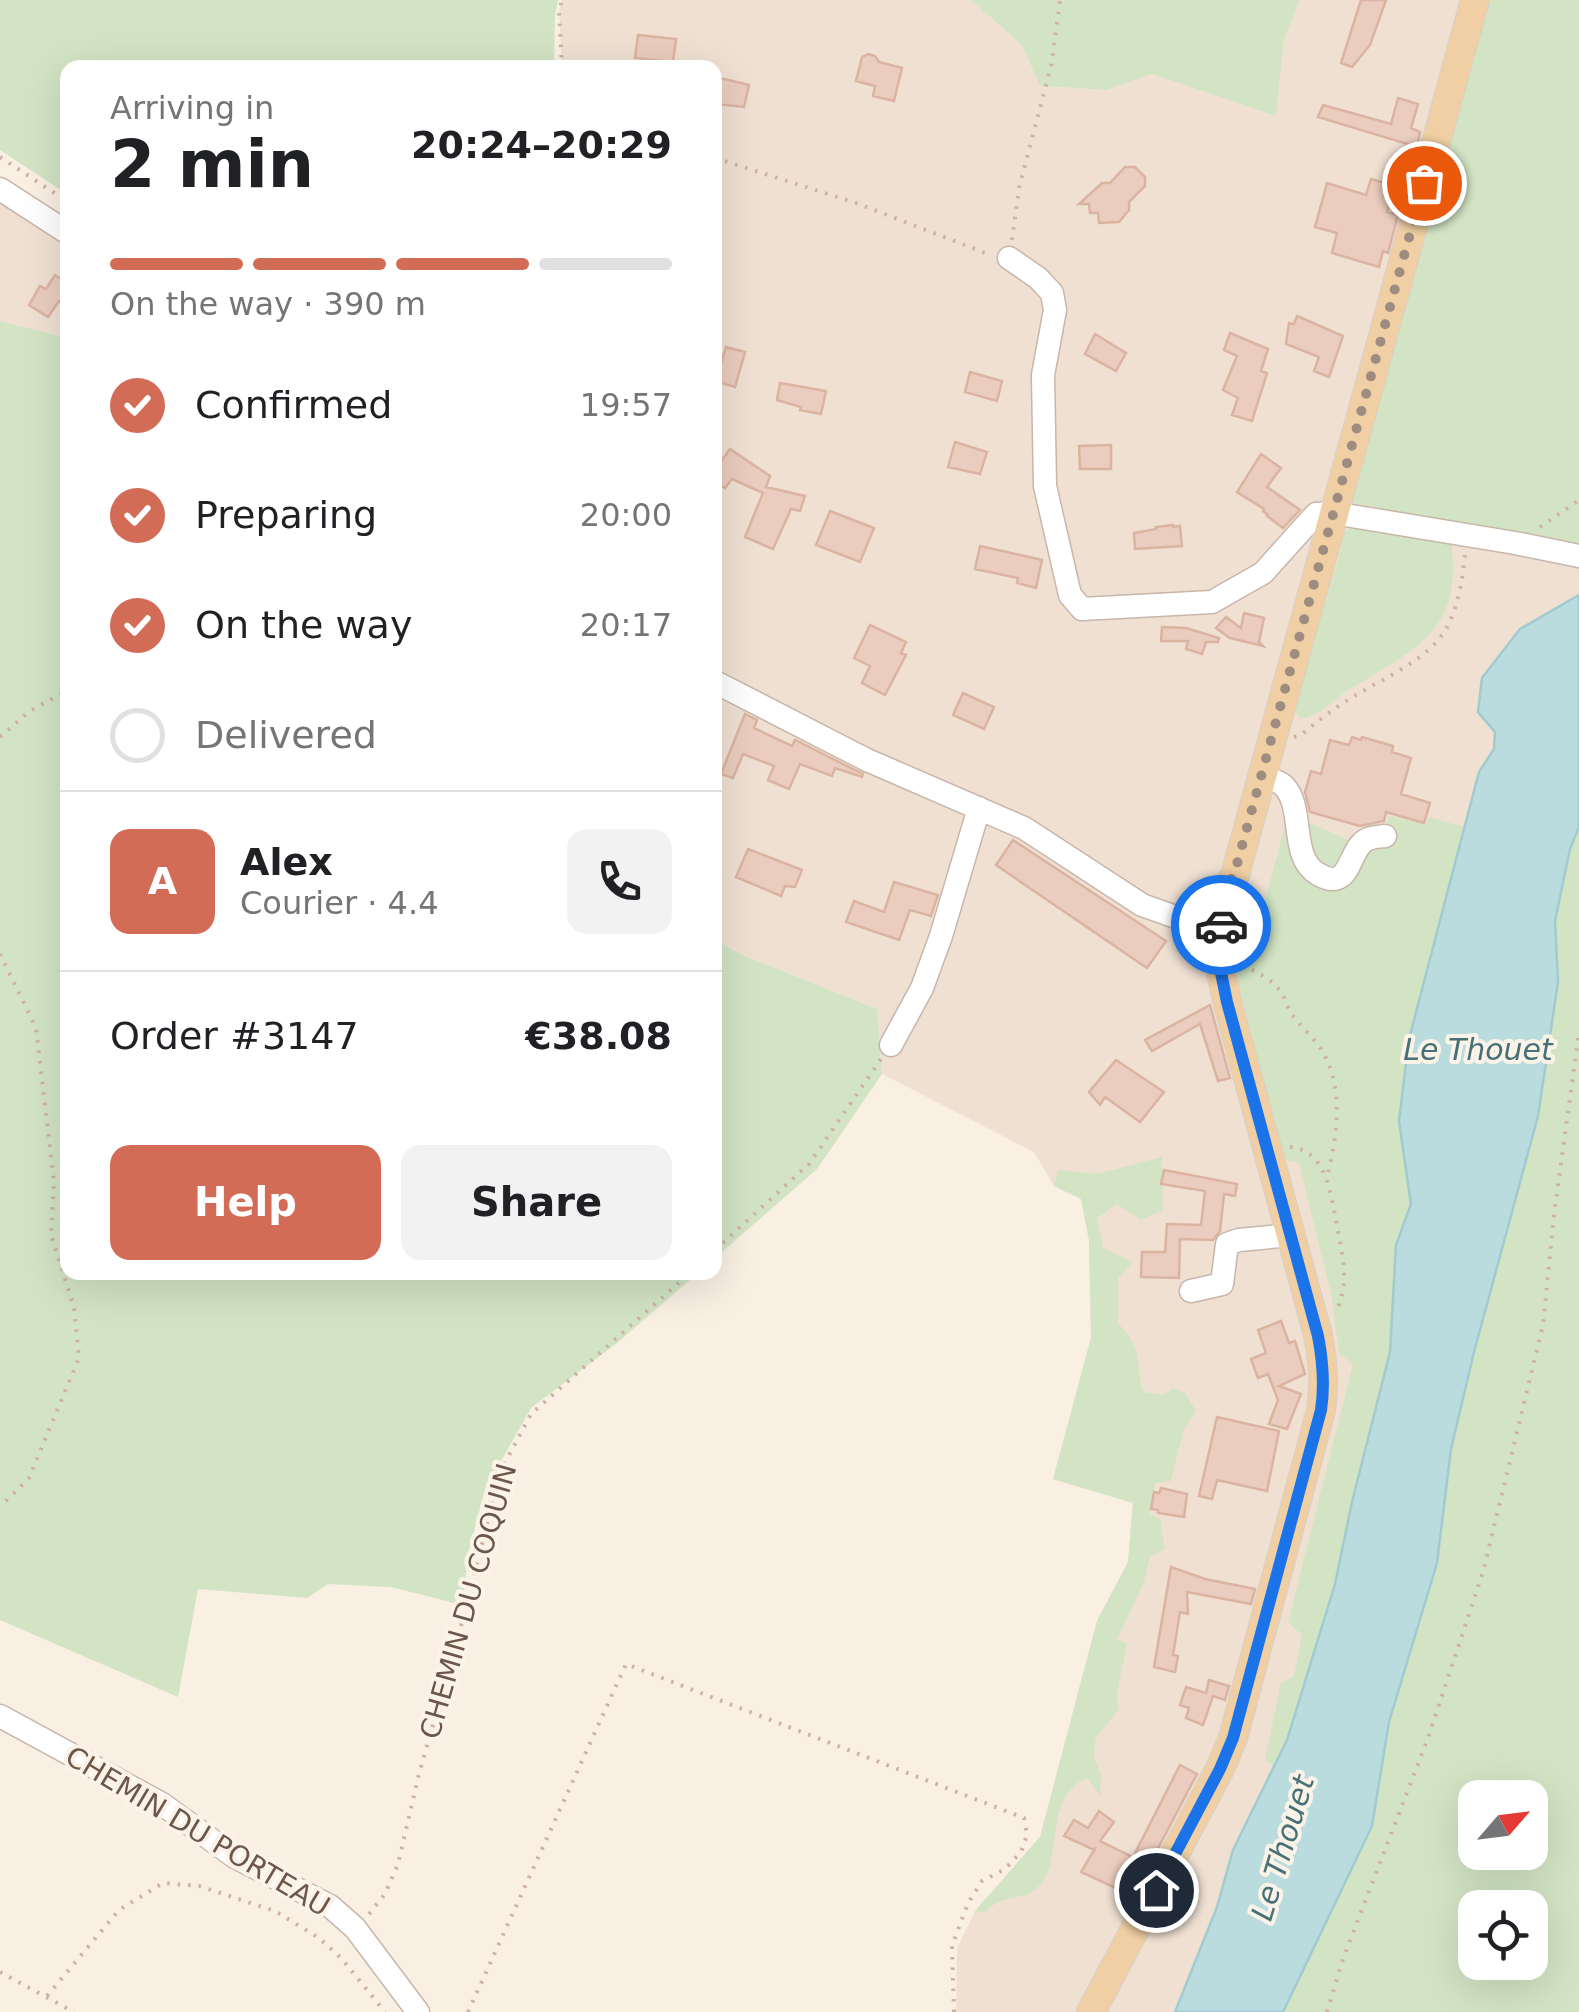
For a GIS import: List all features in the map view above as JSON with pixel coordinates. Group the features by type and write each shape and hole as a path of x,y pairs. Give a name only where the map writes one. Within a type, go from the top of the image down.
{"main road":[{"path":"1213,906 1234,875 1476,0"},
{"path":"1196,906 1213,906 1222,920 1219,932 1204,939 1193,935 1186,921 1188,915 1196,906"},
{"path":"1092,2012 1233,1738 1321,1410 1324,1384 1318,1336 1209,938"}],"street":[{"path":"0,189 60,227"},
{"path":"1010,258 1052,293 1055,310 1043,375 1045,486 1070,595 1082,609 1212,602 1262,573 1316,514 1332,513 1514,542 1579,556"},
{"path":"722,686 867,760 1024,828 1142,905 1186,921"},
{"path":"1262,777 1282,783 1289,793 1301,849 1307,865 1320,876 1335,878 1346,872 1359,846 1368,839 1385,836"},
{"path":"891,1044 922,988 978,808"},
{"path":"1191,1292 1222,1284 1228,1244 1291,1235"},
{"name":"CHEMIN DU PORTEAU","path":"0,1716 162,1804 235,1856 330,1906 355,1928 418,2012"}],"path":[{"path":"562,0 562,60"},
{"path":"722,160 1010,258 1019,188 1052,62 1060,0"},
{"path":"0,157 60,197"},
{"path":"1514,542 1579,500"},
{"path":"1272,744 1301,735 1356,694 1430,649 1448,625 1462,579 1467,535"},
{"path":"0,736 30,711 60,694"},
{"path":"0,954 36,1028 54,1182 51,1236 60,1264"},
{"path":"1220,968 1246,967 1272,982 1290,1012 1322,1051 1331,1071 1338,1111 1327,1178"},
{"path":"1328,2012 1343,1960 1428,1738 1483,1572 1543,1325 1579,1032"},
{"path":"722,1244 809,1164 891,1044"},
{"path":"1267,1149 1301,1148 1318,1162 1327,1178 1345,1278 1331,1327 1318,1336"},
{"path":"0,1508 29,1478 79,1358 74,1307 65,1280"},
{"name":"CHEMIN DU COQUIN","path":"355,1928 385,1894 398,1864 500,1472 517,1438 531,1414 682,1280"},
{"path":"468,2012 626,1664 1024,1818 1027,1835 1021,1852 1006,1868 982,1882 968,1904 952,1946 954,2012"},
{"path":"48,1996 119,1910 164,1883 199,1886 275,1911 319,1938 386,2012"},
{"path":"0,1972 74,2012"}],"shaded area":[{"path":"562,0 971,0 1022,45 1041,86 1106,90 1152,74 1276,116 1284,38 1300,0 1480,0 1349,502 1579,547 1579,595 1520,629 1494,749 1479,772 1411,1204 1396,1245 1287,1740 1233,1850 1217,1907 1175,2012 956,2012 957,1949 975,1911 1040,1837 1097,1621 1128,1562 1133,1503 1053,1479 1091,1338 1089,1240 1081,1199 1054,1186 1034,1152 882,1074 877,1009 722,944 722,60 562,60"},
{"path":"0,189 60,228 60,336 0,321"}],"green space":[{"path":"0,0 558,0 554,60 60,60 60,189 0,150"},
{"path":"971,0 1300,0 1284,39 1276,116 1152,74 1106,90 1040,86 1022,45"},
{"path":"1480,0 1579,0 1579,547 1348,502"},
{"path":"0,321 60,336 60,1280 690,1280 617,1343 531,1408 485,1489 468,1554 462,1605 391,1587 328,1584 307,1598 198,1589 178,1697 0,1620"},
{"path":"1353,527 1451,542 1450,597 1442,617 1413,649 1319,712 1301,718 1293,710 1344,532"},
{"path":"1389,816 1426,824 1429,817 1464,827 1409,1039 1399,1121 1411,1204 1396,1245 1390,1352 1335,1584 1287,1740 1274,1766 1265,1760 1281,1683 1294,1676 1302,1635 1288,1622 1353,1364 1339,1353 1332,1298 1299,1163 1284,1160 1238,981 1235,950 1242,927 1237,899 1265,900 1286,822 1319,883 1384,831"},
{"path":"1301,819 1353,842 1340,870 1314,866"},
{"path":"1579,827 1579,2012 1283,2012 1372,1826 1389,1722 1474,1352 1538,1116 1558,982 1555,921 1570,848"},
{"path":"722,944 877,1009 882,1074 817,1169 722,1252"},
{"path":"1162,1157 1163,1210 1141,1220 1117,1204 1097,1218 1103,1248 1133,1262 1118,1278 1118,1323 1135,1347 1144,1392 1163,1395 1173,1388 1185,1393 1196,1411 1184,1428 1171,1481 1155,1483 1149,1514 1160,1519 1165,1549 1150,1557 1144,1582 1117,1640 1127,1644 1117,1693 1118,1710 1095,1739 1100,1796 1087,1778 1073,1787 1059,1813 1051,1859 1040,1885 1027,1894 998,1902 983,1913 975,1911 1040,1837 1097,1621 1128,1562 1133,1503 1053,1479 1091,1338 1089,1240 1081,1199 1054,1186 1058,1170 1096,1174"}],"water":[{"name":"Le Thouet","path":"1579,595 1579,827 1570,849 1555,921 1558,982 1538,1116 1451,1449 1437,1563 1389,1722 1372,1826 1283,2012 1175,2012 1217,1907 1233,1850 1287,1740 1335,1584 1390,1352 1396,1245 1411,1204 1399,1121 1409,1039 1479,772 1494,749 1495,732 1478,712 1482,678 1520,629"}],"building":[{"path":"1361,0 1386,0 1370,45 1352,67 1341,63"},
{"path":"638,35 676,39 673,60 635,58"},
{"path":"868,54 879,62 902,68 894,101 873,96 875,86 856,81 862,57"},
{"path":"722,78 749,85 744,107 722,105"},
{"path":"1398,98 1418,104 1411,128 1420,132 1417,147 1318,117 1323,105 1391,124"},
{"path":"1125,167 1135,167 1145,177 1145,186 1129,202 1129,210 1119,222 1099,223 1098,213 1090,213 1089,204 1079,204 1102,183 1110,183"},
{"path":"1371,179 1395,186 1387,212 1398,215 1388,253 1383,251 1379,267 1332,253 1337,233 1315,227 1327,183 1366,195"},
{"path":"55,275 60,278 60,302 48,317 29,305 40,286 46,289"},
{"path":"1297,316 1343,336 1329,377 1314,371 1319,357 1286,344 1289,323 1294,324"},
{"path":"1230,333 1268,349 1261,371 1267,373 1252,421 1232,415 1238,398 1223,390 1237,356 1224,350"},
{"path":"1095,334 1126,353 1116,371 1085,354"},
{"path":"726,347 745,352 735,387 722,383"},
{"path":"970,372 1002,381 997,401 965,392"},
{"path":"780,383 826,391 821,414 777,400"},
{"path":"955,442 987,452 980,474 948,467"},
{"path":"1111,445 1111,469 1080,469 1079,446"},
{"path":"730,449 770,476 766,487 805,496 800,511 791,509 773,549 745,537 763,493 732,479 725,488 722,486 722,460"},
{"path":"1261,454 1281,468 1267,487 1300,510 1283,528 1264,509 1237,492"},
{"path":"830,511 874,528 860,562 816,545"},
{"path":"1180,526 1182,546 1135,549 1134,533"},
{"path":"980,546 1042,560 1036,588 1017,583 1018,578 975,569"},
{"path":"1244,613 1264,618 1259,642 1263,646 1230,638 1216,628 1226,617 1241,628"},
{"path":"870,625 906,642 901,653 906,655 885,695 862,683 870,666 854,658"},
{"path":"1162,627 1186,628 1219,638 1218,642 1206,642 1202,654 1186,649 1188,641 1161,641"},
{"path":"963,693 994,707 984,729 953,715"},
{"path":"745,714 757,720 754,728 792,746 795,740 863,774 862,777 835,768 832,776 800,764 789,789 768,780 774,766 743,754 733,778 722,772"},
{"path":"1352,737 1393,746 1392,752 1411,758 1401,794 1430,803 1424,823 1386,812 1384,821 1360,826 1310,812 1305,792 1311,771 1321,774 1330,740 1349,745"},
{"path":"1013,840 1166,941 1147,968 996,865"},
{"path":"748,849 802,870 795,887 785,886 781,896 736,877"},
{"path":"894,882 938,895 931,916 910,910 899,940 846,922 854,901 884,912"},
{"path":"1210,1005 1230,1078 1218,1081 1200,1024 1152,1051 1145,1040"},
{"path":"1116,1060 1164,1092 1140,1122 1105,1097 1100,1105 1089,1092"},
{"path":"1164,1170 1237,1184 1235,1196 1224,1194 1220,1231 1213,1240 1180,1239 1179,1278 1141,1277 1142,1252 1165,1252 1167,1224 1201,1225 1205,1191 1161,1184"},
{"path":"1281,1321 1289,1343 1295,1341 1305,1374 1279,1386 1301,1394 1287,1429 1269,1424 1278,1400 1268,1374 1258,1378 1251,1359 1266,1353 1258,1330"},
{"path":"1217,1417 1279,1431 1267,1491 1217,1480 1212,1499 1199,1496"},
{"path":"1161,1488 1187,1494 1184,1517 1151,1509 1154,1492 1159,1493"},
{"path":"1171,1567 1255,1589 1251,1604 1187,1592 1188,1614 1180,1612 1173,1655 1178,1656 1175,1672 1154,1667"},
{"path":"1209,1680 1229,1686 1225,1700 1213,1696 1203,1725 1186,1718 1189,1708 1180,1705 1186,1687 1206,1693"},
{"path":"1180,1765 1197,1774 1133,1896 1081,1872 1096,1847 1094,1850 1064,1836 1074,1820 1088,1828 1099,1811 1114,1822 1100,1841 1133,1857"}],"way so far":[{"path":"1221,925 1213,906 1234,875 1424,183"}],"route":[{"path":"1156,1890 1233,1738 1321,1410 1324,1384 1318,1336 1209,938 1219,932 1221,925"}]}
